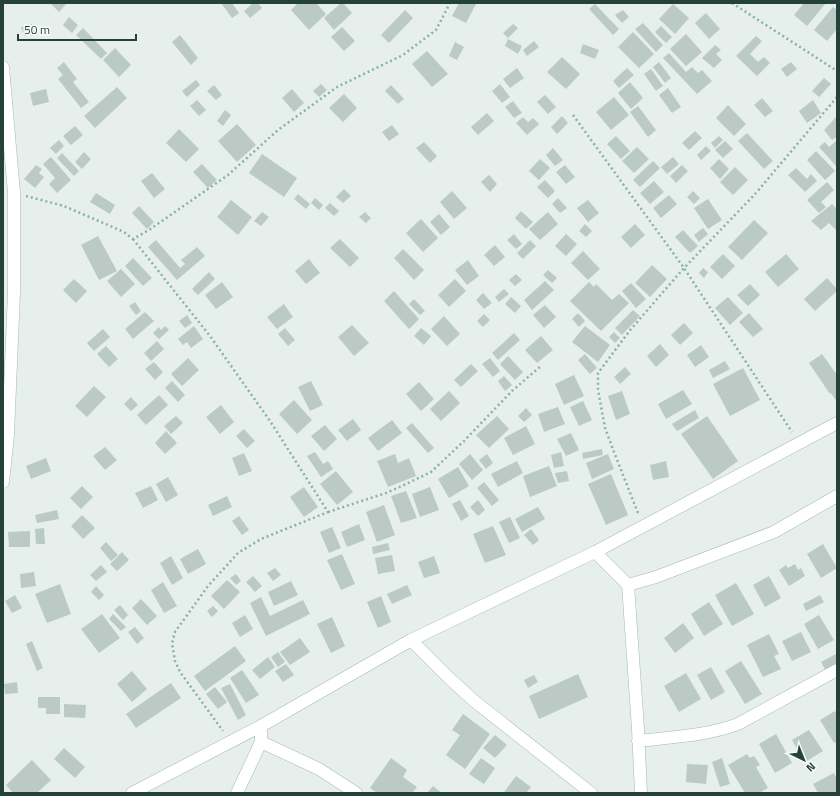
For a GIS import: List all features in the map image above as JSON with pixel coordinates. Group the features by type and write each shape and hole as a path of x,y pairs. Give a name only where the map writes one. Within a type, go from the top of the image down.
{"street":[{"path":"3,67 14,193 14,292 8,435 3,482"},
{"path":"132,793 261,726 411,640 595,552 837,423"},
{"path":"628,585 656,577 774,532 837,496"},
{"path":"595,552 628,585 641,793"},
{"path":"411,640 473,700 591,793"},
{"path":"638,741 706,733 738,724 837,670"},
{"path":"237,793 261,742 261,726"},
{"path":"261,742 319,769 356,793"}],"path":[{"path":"133,239 149,230 228,175 278,130 337,87 403,55 436,30 450,3"},
{"path":"732,3 837,71"},
{"path":"644,527 605,428 598,390 598,373 631,329 684,268 756,193 837,97"},
{"path":"573,116 684,268 799,443"},
{"path":"14,193 64,206 124,232 133,239 210,336 270,421 328,512"},
{"path":"231,742 180,672 175,661 172,643 175,632 208,586 238,553 261,539 328,512 386,493 431,472 464,441 512,391 541,366"}],"building":[{"path":"221,3 232,3 239,13 232,18"},
{"path":"253,3 258,3 262,8 250,18 244,11"},
{"path":"298,3 316,3 326,14 309,30 291,10"},
{"path":"341,3 343,3 352,13 334,30 324,18"},
{"path":"459,3 476,4 466,23 452,16"},
{"path":"804,3 826,3 807,26 794,15"},
{"path":"51,4 66,4 59,12"},
{"path":"595,4 619,29 613,35 589,9"},
{"path":"673,4 689,18 675,34 659,19"},
{"path":"833,7 837,10 837,29 827,41 814,30"},
{"path":"405,10 413,18 389,43 381,35"},
{"path":"623,10 629,17 622,23 615,15"},
{"path":"706,13 720,29 709,39 695,23"},
{"path":"69,17 78,25 72,33 63,25"},
{"path":"643,23 663,45 656,52 635,29"},
{"path":"32,24 35,33 24,36 21,27"},
{"path":"513,24 518,28 508,38 503,33"},
{"path":"661,26 672,37 666,43 655,32"},
{"path":"342,27 355,41 344,51 331,37"},
{"path":"83,28 107,53 101,59 76,35"},
{"path":"633,32 654,54 639,68 618,47"},
{"path":"686,34 702,52 686,66 670,49"},
{"path":"180,35 198,58 191,65 172,42"},
{"path":"756,36 762,41 750,54 758,62 764,57 770,63 757,76 736,56"},
{"path":"508,39 522,46 518,54 505,46"},
{"path":"534,41 539,47 527,56 523,50"},
{"path":"455,42 464,47 457,60 449,56"},
{"path":"583,44 599,50 595,59 580,53"},
{"path":"715,45 721,50 716,54 722,60 714,68 702,58"},
{"path":"115,48 131,65 119,77 103,60"},
{"path":"427,51 448,74 432,87 412,64"},
{"path":"669,53 686,72 692,67 698,73 702,70 712,81 697,94 663,58"},
{"path":"562,57 580,74 566,89 547,72"},
{"path":"64,62 77,79 73,82 89,102 81,108 58,79 63,75 57,68"},
{"path":"659,62 671,78 665,83 653,67"},
{"path":"791,62 797,69 787,77 781,69"},
{"path":"517,68 524,78 510,88 503,79"},
{"path":"627,68 634,75 619,88 613,81"},
{"path":"651,69 663,86 656,91 644,74"},
{"path":"824,78 831,84 819,97 812,91"},
{"path":"196,80 200,85 187,97 182,91"},
{"path":"630,82 643,98 631,109 618,93"},
{"path":"321,84 327,90 319,97 313,91"},
{"path":"500,84 510,97 502,103 492,91"},
{"path":"214,85 222,95 216,100 207,91"},
{"path":"391,85 404,99 398,104 385,91"},
{"path":"117,87 127,98 95,128 84,116"},
{"path":"668,88 681,107 672,113 659,95"},
{"path":"46,89 49,102 33,106 30,93"},
{"path":"292,89 304,103 294,112 282,98"},
{"path":"344,94 357,108 343,122 329,108"},
{"path":"545,95 556,107 548,114 537,102"},
{"path":"614,97 629,115 611,130 596,112"},
{"path":"762,98 773,111 765,117 754,105"},
{"path":"197,100 206,110 199,116 190,106"},
{"path":"813,100 821,113 807,123 799,111"},
{"path":"513,101 522,113 514,118 505,107"},
{"path":"728,105 746,124 734,136 716,118"},
{"path":"638,106 656,130 648,137 630,112"},
{"path":"225,110 231,115 223,126 217,121"},
{"path":"487,113 494,121 478,135 471,127"},
{"path":"562,116 568,123 557,134 551,127"},
{"path":"837,116 837,137 832,140 824,130"},
{"path":"523,117 528,122 533,118 539,124 527,135 516,123"},
{"path":"237,124 256,145 237,162 218,141"},
{"path":"392,125 399,134 389,141 382,132"},
{"path":"75,126 83,135 71,145 63,136"},
{"path":"179,129 199,149 186,162 166,143"},
{"path":"695,131 702,138 689,150 682,143"},
{"path":"747,133 773,161 764,169 738,141"},
{"path":"616,136 630,151 621,159 607,144"},
{"path":"719,136 723,140 715,148 711,143"},
{"path":"59,140 64,146 56,154 50,148"},
{"path":"837,140 837,167 819,147 825,142 829,147"},
{"path":"725,141 733,149 723,158 715,150"},
{"path":"424,142 437,156 430,163 416,148"},
{"path":"706,146 711,151 701,160 697,155"},
{"path":"637,147 649,159 634,173 622,161"},
{"path":"553,148 563,160 555,166 546,155"},
{"path":"816,151 835,171 825,180 807,160"},
{"path":"84,152 91,159 82,169 75,162"},
{"path":"62,153 79,171 74,176 57,158"},
{"path":"262,154 297,178 284,197 249,173"},
{"path":"51,157 71,180 57,193 49,184 55,178 43,164"},
{"path":"673,157 679,164 667,174 661,167"},
{"path":"540,159 550,168 539,180 529,171"},
{"path":"719,159 729,169 720,179 710,168"},
{"path":"653,161 660,168 640,187 633,180"},
{"path":"202,164 217,180 208,188 193,172"},
{"path":"36,165 42,169 39,173 44,177 35,188 24,179"},
{"path":"565,165 575,177 566,184 556,172"},
{"path":"682,165 688,171 676,183 670,176"},
{"path":"735,167 748,180 733,195 720,182"},
{"path":"796,168 807,179 811,174 817,181 805,192 788,175"},
{"path":"152,173 165,189 154,198 141,181"},
{"path":"489,175 497,184 490,192 481,182"},
{"path":"545,180 555,191 548,198 537,187"},
{"path":"654,181 664,192 650,204 640,193"},
{"path":"827,182 834,190 821,202 826,207 819,213 807,200"},
{"path":"344,189 351,196 343,203 336,197"},
{"path":"452,191 467,208 454,219 440,202"},
{"path":"693,191 700,198 694,204 687,197"},
{"path":"96,193 115,205 110,214 90,202"},
{"path":"298,194 310,204 306,209 294,199"},
{"path":"669,195 677,204 661,218 653,208"},
{"path":"315,198 323,205 319,210 311,203"},
{"path":"558,198 567,208 560,213 552,204"},
{"path":"708,199 722,220 708,229 694,208"},
{"path":"231,200 252,217 238,235 217,217"},
{"path":"588,200 599,213 588,222 577,208"},
{"path":"330,203 339,211 334,216 325,208"},
{"path":"832,204 837,209 837,231 829,223 821,230 811,221"},
{"path":"139,206 154,222 147,229 132,213"},
{"path":"521,211 533,222 526,229 515,218"},
{"path":"262,212 269,217 261,226 254,221"},
{"path":"365,212 371,218 366,223 359,217"},
{"path":"548,212 558,224 540,240 529,229"},
{"path":"439,214 450,227 441,235 430,222"},
{"path":"421,219 438,238 423,252 406,233"},
{"path":"754,220 768,233 742,260 728,247"},
{"path":"585,224 592,231 586,237 579,231"},
{"path":"635,224 645,235 631,248 621,237"},
{"path":"703,228 708,234 699,242 694,235"},
{"path":"683,230 698,246 690,253 675,237"},
{"path":"514,234 522,244 516,249 507,240"},
{"path":"566,234 577,244 566,256 555,246"},
{"path":"98,236 117,271 99,280 81,245"},
{"path":"340,239 359,258 350,267 330,248"},
{"path":"156,240 180,268 185,264 181,260 197,247 205,256 177,280 148,247"},
{"path":"530,240 536,246 523,259 517,253"},
{"path":"495,245 505,257 494,266 484,255"},
{"path":"403,249 424,270 414,280 394,258"},
{"path":"583,251 600,269 588,280 571,263"},
{"path":"723,254 735,266 722,279 710,267"},
{"path":"786,254 799,269 778,287 765,272"},
{"path":"133,258 152,278 143,286 125,266"},
{"path":"309,259 320,273 306,284 295,271"},
{"path":"468,260 479,276 467,285 455,270"},
{"path":"652,265 667,279 650,297 635,283"},
{"path":"703,268 708,272 704,278 699,273"},
{"path":"121,269 135,284 121,297 107,281"},
{"path":"548,270 557,278 552,283 543,275"},
{"path":"209,272 215,279 198,295 192,289"},
{"path":"516,274 522,280 515,286 509,280"},
{"path":"827,278 837,289 837,291 815,311 804,299"},
{"path":"74,279 87,291 76,303 63,290"},
{"path":"455,279 466,291 449,307 438,295"},
{"path":"545,281 554,290 532,310 524,300"},
{"path":"222,282 233,297 216,309 205,295"},
{"path":"589,282 594,287 596,284 612,300 619,294 629,303 601,331 570,301"},
{"path":"631,283 646,299 636,308 622,291"},
{"path":"750,284 760,295 748,306 737,295"},
{"path":"504,289 509,294 499,302 495,297"},
{"path":"394,291 419,319 409,329 384,301"},
{"path":"483,293 492,303 484,309 476,300"},
{"path":"511,297 521,306 515,313 505,304"},
{"path":"728,297 743,313 730,325 715,308"},
{"path":"414,299 425,311 420,315 409,304"},
{"path":"135,302 141,311 136,315 129,306"},
{"path":"284,304 293,317 277,329 267,317"},
{"path":"545,305 556,317 544,328 533,315"},
{"path":"633,310 640,316 622,335 615,328"},
{"path":"145,312 154,321 133,339 125,329"},
{"path":"578,313 585,321 579,327 572,319"},
{"path":"749,313 763,329 753,337 739,322"},
{"path":"484,314 490,320 483,327 477,321"},
{"path":"187,315 192,323 185,328 179,321"},
{"path":"444,316 460,334 447,346 431,329"},
{"path":"684,323 693,333 680,345 671,335"},
{"path":"352,325 369,343 354,356 338,337"},
{"path":"165,326 169,330 159,339 153,333 159,327 161,330"},
{"path":"194,326 203,339 191,348 187,342 183,345 178,339"},
{"path":"585,326 610,345 598,362 572,342"},
{"path":"285,328 295,340 288,346 278,334"},
{"path":"421,328 431,336 424,345 414,336"},
{"path":"103,329 110,337 94,351 87,343"},
{"path":"614,332 620,338 615,343 609,337"},
{"path":"514,333 520,340 498,360 492,353"},
{"path":"541,336 553,350 537,363 525,350"},
{"path":"157,341 164,349 151,361 144,353"},
{"path":"660,344 669,355 656,367 647,356"},
{"path":"701,345 709,357 695,367 687,355"},
{"path":"106,346 118,359 109,367 97,354"},
{"path":"585,354 597,368 590,374 578,360"},
{"path":"822,354 837,375 837,402 809,363"},
{"path":"508,356 523,372 515,380 500,364"},
{"path":"188,358 199,370 182,386 171,374"},
{"path":"490,358 500,371 493,377 482,364"},
{"path":"725,361 730,369 713,378 709,370"},
{"path":"154,362 163,372 155,380 145,369"},
{"path":"471,364 478,371 461,387 454,380"},
{"path":"625,367 631,374 620,384 614,377"},
{"path":"743,368 760,400 730,416 713,384"},
{"path":"574,375 584,396 564,405 555,384"},
{"path":"504,376 512,385 505,391 498,381"},
{"path":"172,381 185,395 178,402 165,388"},
{"path":"311,381 323,405 310,411 298,387"},
{"path":"419,382 434,399 421,411 406,394"},
{"path":"94,386 106,397 87,417 75,406"},
{"path":"683,390 692,404 666,419 658,404"},
{"path":"449,391 460,403 441,421 430,409"},
{"path":"622,391 630,414 616,420 608,396"},
{"path":"159,395 168,405 146,425 137,415"},
{"path":"131,397 138,405 131,411 124,404"},
{"path":"294,400 312,420 297,434 279,414"},
{"path":"583,401 592,420 579,426 570,407"},
{"path":"221,405 234,422 220,434 206,417"},
{"path":"558,407 565,424 544,432 538,414"},
{"path":"526,408 532,415 524,422 518,416"},
{"path":"695,410 699,418 677,431 672,424"},
{"path":"176,416 183,423 171,434 164,426"},
{"path":"497,416 509,429 489,448 476,435"},
{"path":"707,416 738,461 713,479 681,434"},
{"path":"353,419 361,430 347,441 338,430"},
{"path":"392,420 402,433 378,451 368,438"},
{"path":"412,423 434,448 428,453 406,428"},
{"path":"325,425 337,439 324,451 311,436"},
{"path":"526,426 535,444 513,455 504,438"},
{"path":"244,429 255,441 247,448 236,436"},
{"path":"166,431 177,443 165,454 155,443"},
{"path":"571,433 579,450 566,456 557,439"},
{"path":"105,447 117,460 105,470 93,456"},
{"path":"602,449 603,455 583,459 582,453"},
{"path":"315,452 323,464 328,461 333,469 321,477 307,456"},
{"path":"561,452 564,466 554,468 551,455"},
{"path":"244,453 252,471 239,476 232,458"},
{"path":"395,454 398,463 409,458 416,476 388,487 377,461"},
{"path":"470,454 483,470 472,480 459,464"},
{"path":"487,454 493,463 486,469 479,460"},
{"path":"608,454 614,469 592,479 586,463"},
{"path":"46,458 51,471 31,479 26,466"},
{"path":"517,461 523,473 498,487 491,474"},
{"path":"666,461 669,477 653,480 650,465"},
{"path":"549,466 557,486 530,497 523,476"},
{"path":"458,467 469,486 449,498 438,479"},
{"path":"336,471 353,492 337,505 320,484"},
{"path":"567,471 569,481 558,483 555,473"},
{"path":"611,474 628,515 606,525 588,484"},
{"path":"168,477 178,495 166,502 156,484"},
{"path":"484,482 499,500 492,506 477,488"},
{"path":"82,486 93,497 81,509 70,498"},
{"path":"151,486 158,500 143,508 135,493"},
{"path":"304,487 318,507 304,517 290,497"},
{"path":"430,487 439,510 420,517 412,494"},
{"path":"406,491 417,518 401,523 391,496"},
{"path":"227,496 232,507 213,516 208,505"},
{"path":"460,500 469,516 461,521 452,504"},
{"path":"478,500 485,510 478,516 470,507"},
{"path":"384,505 395,535 377,542 366,512"},
{"path":"538,507 545,519 522,532 515,519"},
{"path":"57,510 59,519 37,523 35,515"},
{"path":"82,515 95,528 83,539 71,526"},
{"path":"239,516 249,530 242,535 232,521"},
{"path":"510,517 520,538 509,543 499,522"},
{"path":"359,524 365,540 347,547 341,532"},
{"path":"493,526 506,555 485,563 473,534"},
{"path":"332,527 341,548 329,553 320,532"},
{"path":"44,528 45,544 36,544 35,529"},
{"path":"531,529 539,540 533,545 524,535"},
{"path":"30,531 30,547 9,547 8,532"},
{"path":"106,542 118,555 111,561 100,548"},
{"path":"388,543 390,550 373,554 372,547"},
{"path":"823,544 837,568 821,578 807,554"},
{"path":"198,549 206,564 188,574 180,559"},
{"path":"122,552 129,560 117,571 110,564"},
{"path":"342,554 355,584 341,590 327,560"},
{"path":"392,555 395,571 378,574 375,558"},
{"path":"171,556 183,578 172,585 160,563"},
{"path":"434,556 440,573 424,578 418,562"},
{"path":"795,564 798,570 801,568 805,576 789,586 779,570 786,565 788,568"},
{"path":"101,565 107,572 96,581 90,575"},
{"path":"275,568 281,575 273,581 267,573"},
{"path":"34,572 36,586 21,588 20,574"},
{"path":"236,574 241,581 236,585 230,578"},
{"path":"253,576 262,586 255,592 246,582"},
{"path":"769,576 781,598 765,607 753,585"},
{"path":"227,580 240,592 224,609 211,596"},
{"path":"291,581 298,595 274,606 268,592"},
{"path":"163,582 177,606 164,613 151,590"},
{"path":"736,583 754,614 732,626 715,595"},
{"path":"60,584 71,614 47,623 35,594"},
{"path":"407,585 412,595 392,604 387,594"},
{"path":"96,586 104,595 99,600 91,592"},
{"path":"15,595 22,608 12,613 5,601"},
{"path":"820,595 824,602 806,611 803,604"},
{"path":"381,596 391,622 378,628 367,602"},
{"path":"261,597 270,616 303,600 310,614 266,636 250,603"},
{"path":"141,599 157,616 147,625 132,608"},
{"path":"709,602 723,624 704,636 691,614"},
{"path":"120,605 128,615 123,620 114,610"},
{"path":"213,606 218,611 212,617 207,611"},
{"path":"102,614 120,638 99,653 81,629"},
{"path":"113,614 126,627 121,631 109,619"},
{"path":"245,615 253,629 240,637 232,623"},
{"path":"819,615 834,640 818,649 804,624"},
{"path":"332,617 345,646 331,653 317,624"},
{"path":"683,623 694,638 675,653 664,638"},
{"path":"135,627 144,638 137,644 128,632"},
{"path":"801,632 811,652 792,661 782,641"},
{"path":"769,634 779,654 774,656 781,669 763,677 747,645"},
{"path":"300,638 310,652 290,665 280,652"},
{"path":"32,641 43,668 37,671 26,644"},
{"path":"235,646 246,661 205,691 194,676"},
{"path":"278,652 285,662 278,667 271,657"},
{"path":"836,654 837,665 826,671 821,662"},
{"path":"268,657 275,667 260,679 252,670"},
{"path":"741,661 762,694 745,704 725,671"},
{"path":"286,664 294,675 283,682 275,671"},
{"path":"711,667 725,692 711,700 697,675"},
{"path":"242,670 259,695 246,703 230,678"},
{"path":"132,671 147,689 132,702 117,684"},
{"path":"686,673 701,699 679,712 664,686"},
{"path":"578,674 588,697 539,719 529,696"},
{"path":"534,675 538,682 528,688 524,680"},
{"path":"17,682 18,693 5,694 4,684"},
{"path":"171,683 181,698 136,728 126,714"},
{"path":"230,684 246,715 238,720 221,688"},
{"path":"215,687 227,702 218,709 206,694"},
{"path":"38,697 60,697 60,714 46,714 46,708 38,708"},
{"path":"64,704 86,705 85,718 64,717"},
{"path":"835,711 837,714 837,742 834,743 820,720"},
{"path":"463,714 490,734 465,769 446,755 460,735 452,730"},
{"path":"809,730 823,751 805,762 792,740"},
{"path":"776,734 792,763 775,773 759,744"},
{"path":"495,735 507,745 495,758 483,748"},
{"path":"64,748 85,767 75,778 54,759"},
{"path":"747,754 750,758 754,756 760,765 756,767 768,788 759,793 745,793 728,765"},
{"path":"391,758 407,770 403,777 417,787 412,793 377,793 370,788"},
{"path":"481,758 495,768 484,784 469,774"},
{"path":"722,758 730,784 720,787 712,762"},
{"path":"32,760 51,780 37,793 13,793 6,785"},
{"path":"687,764 708,765 706,784 686,782"},
{"path":"834,773 837,779 837,793 818,793 813,784"},
{"path":"516,776 531,787 526,793 505,793 504,792"},
{"path":"433,786 442,793 427,793"}]}
